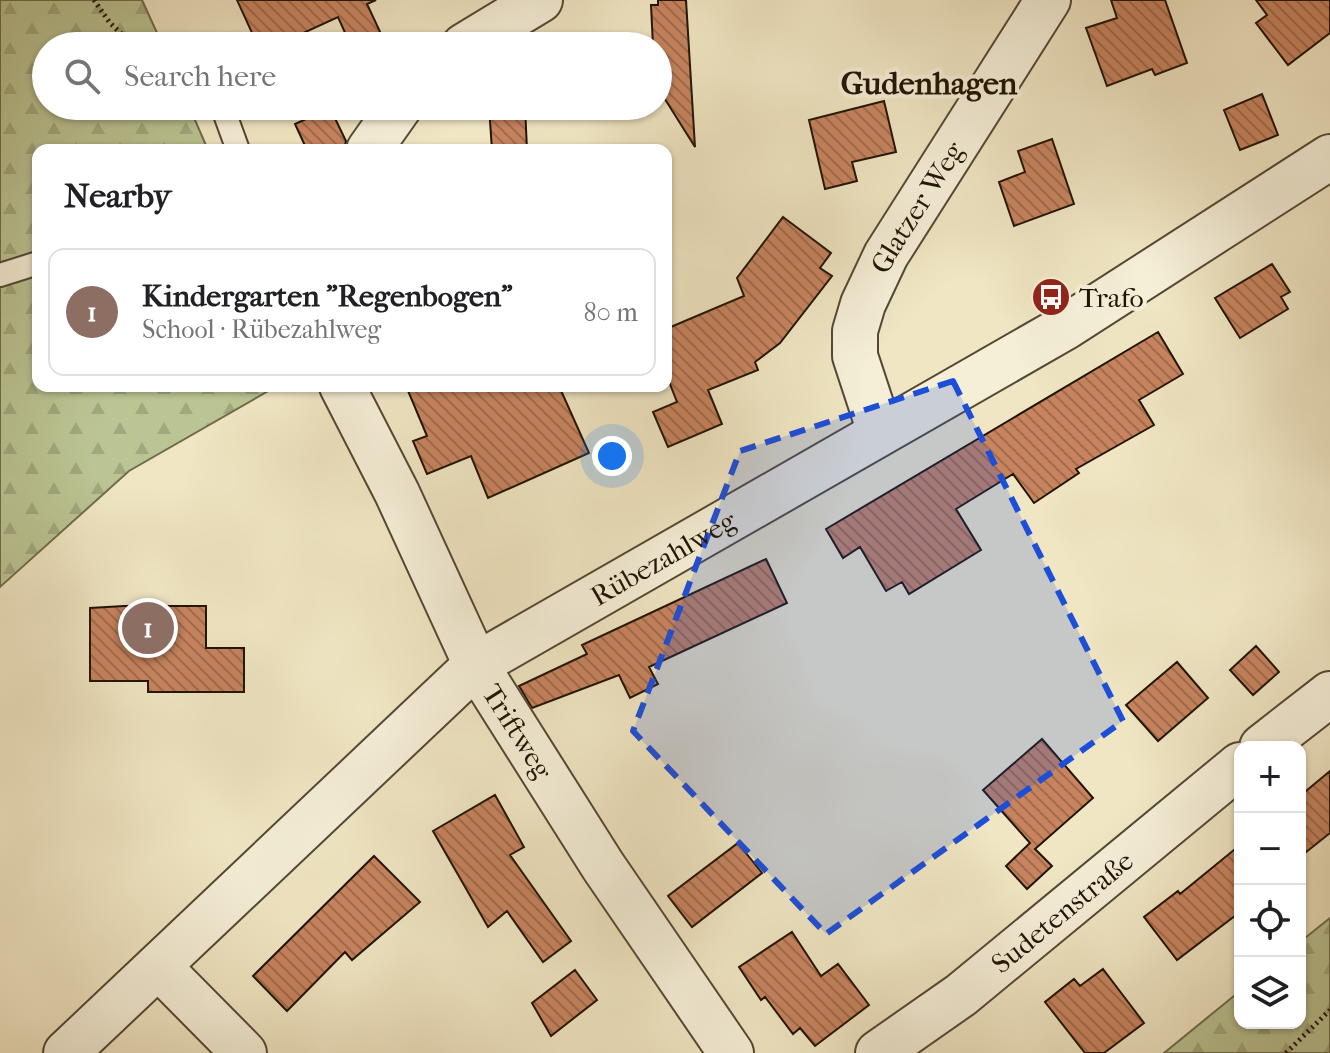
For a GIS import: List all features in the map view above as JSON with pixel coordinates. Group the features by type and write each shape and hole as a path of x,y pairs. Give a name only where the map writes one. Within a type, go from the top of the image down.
{"street":[{"path":"487,32 540,0"},
{"name":"Glatzer Weg","path":"880,432 855,356 855,331 863,304 886,255 1048,0"},
{"path":"373,144 390,120"},
{"name":"Rübezahlweg","path":"66,1053 476,665 1064,328 1330,157"},
{"name":"Triftweg","path":"345,392 397,493 476,665 603,866 731,1053"},
{"path":"1270,741 1330,694"},
{"name":"Sudetenstraße","path":"878,1053 961,995 1234,770"},
{"path":"159,967 244,1053"}],"lane":[{"path":"227,120 236,144"},
{"path":"0,275 32,265"}],"path":[{"path":"94,0 119,32"},
{"path":"1286,1053 1330,1010"}],"highlighted area":[{"path":"953,381 1123,721 826,934 633,731 740,451"}],"green space":[{"path":"0,0 142,0 157,32 32,32 32,120 195,120 205,144 32,144 32,392 267,392 129,471 0,587"},
{"path":"1330,918 1330,1053 1164,1053 1234,996 1234,1029 1306,1029 1306,937"}],"building":[{"path":"237,0 376,0 367,4 380,32 345,32 338,17 305,32 252,32"},
{"path":"658,0 686,0 695,147 672,110 672,32 652,32 651,5 658,5"},
{"path":"1111,0 1165,0 1187,63 1155,75 1152,69 1107,86 1086,28 1117,18"},
{"path":"1256,0 1330,0 1330,33 1288,65 1256,23 1267,15"},
{"path":"1262,94 1278,135 1240,150 1224,110"},
{"path":"884,101 896,152 852,162 857,181 825,189 809,120"},
{"path":"304,120 336,120 345,144 304,144 295,124"},
{"path":"490,120 526,120 527,144 492,144"},
{"path":"1052,139 1074,204 1014,226 999,182 1025,172 1018,151"},
{"path":"783,217 831,253 820,268 832,276 780,343 755,362 758,370 708,390 722,424 668,447 653,412 677,402 672,389 672,326 744,296 737,278"},
{"path":"1272,264 1290,292 1281,297 1288,309 1240,338 1215,298"},
{"path":"1158,332 1183,374 1139,400 1154,425 1076,469 1079,473 1034,503 1013,474 956,509 981,550 909,594 902,582 886,591 860,547 843,558 826,529"},
{"path":"409,392 562,392 589,453 488,498 471,456 427,474 413,441 427,436"},
{"path":"766,559 787,603 649,667 658,684 630,698 619,675 532,708 519,686 587,654 582,645"},
{"path":"206,606 206,648 244,648 244,692 148,692 148,681 90,681 90,608"},
{"path":"1256,646 1279,672 1253,695 1230,670"},
{"path":"1177,662 1208,698 1158,741 1126,705"},
{"path":"1042,739 1093,798 1035,849 1052,866 1027,889 1006,866 1030,843 983,790"},
{"path":"1330,771 1330,833 1306,852 1306,813 1306,791"},
{"path":"495,795 524,847 510,855 571,941 543,962 507,911 488,927 433,831"},
{"path":"738,843 762,873 692,927 668,896"},
{"path":"1234,850 1234,917 1177,960 1144,917 1178,891 1180,894"},
{"path":"374,856 420,902 352,960 345,952 287,1011 253,976"},
{"path":"792,932 821,976 838,964 869,1005 815,1046 800,1028 793,1034 765,997 761,1000 739,967"},
{"path":"1103,969 1144,1023 1104,1053 1085,1053 1045,1002 1074,979 1080,986"},
{"path":"575,970 597,1000 551,1036 532,1003"}],"place":[{"name":"Trafo","path":"1051,297"},
{"name":"Kindergarten \"Regenbogen\"","path":"148,628"}],"district":[{"name":"Gudenhagen","path":"929,83"}]}
